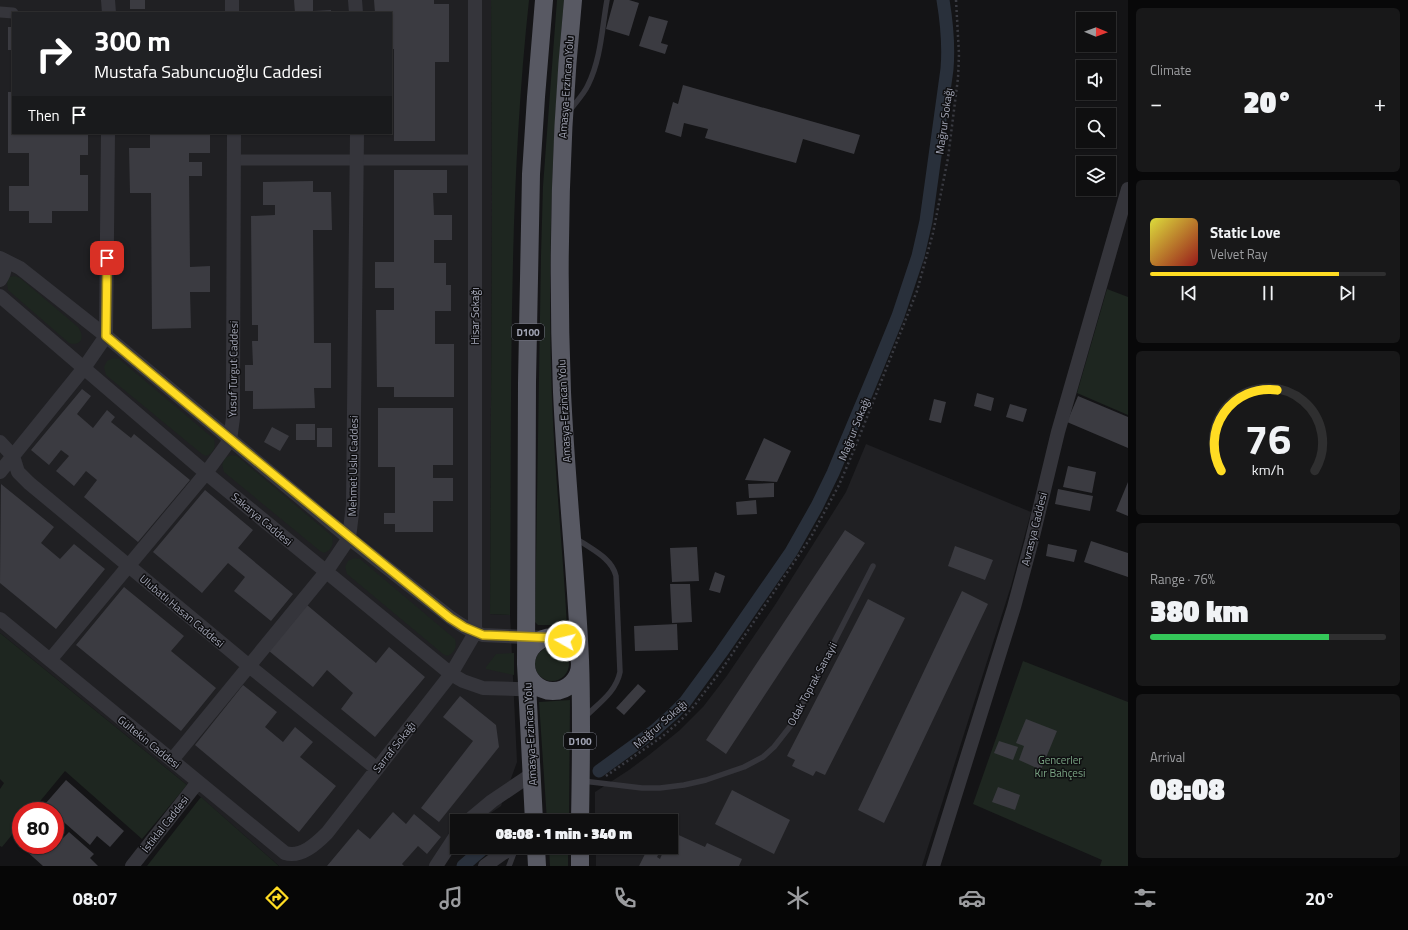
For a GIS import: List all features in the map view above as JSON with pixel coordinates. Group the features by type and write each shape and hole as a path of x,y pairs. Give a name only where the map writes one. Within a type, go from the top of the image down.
{"highway":[{"name":"Amasya-Erzincan Yolu","path":"534,814 526,664 527,383 531,190 536,97 544,0"},
{"name":"Amasya-Erzincan Yolu","path":"573,0 564,118 561,239 561,338 566,461 580,661 580,721 588,781 581,814"},
{"path":"548,638 557,638 569,643 577,653 580,661 576,678 571,684 560,690 546,690 538,687 532,681 526,664 528,655 533,647 540,641 548,638"},
{"path":"536,854 537,866"},
{"path":"580,854 580,866"}],"street":[{"path":"108,0 109,12"},
{"path":"232,0 232,12"},
{"path":"355,0 356,12"},
{"name":"Hisar Sokağı","path":"474,633 476,160 475,0"},
{"path":"0,12 12,13"},
{"path":"0,472 84,368 106,336 108,134"},
{"name":"Yusuf Turgut Caddesi","path":"230,440 233,391 234,134"},
{"name":"Mehmet Uslu Caddesi","path":"172,760 326,572 349,538 353,505 358,160 357,134"},
{"path":"234,160 476,160"},
{"name":"Avrasya Caddesi","path":"933,866 1014,606 1032,540 1058,432 1128,189"},
{"path":"0,258 20,268 106,336 349,538 450,618 474,633 483,635 548,638"},
{"path":"0,258 5,266 5,271 0,280"},
{"name":"Sakarya Caddesi","path":"0,296 206,473 451,674 462,681 483,688 546,690"},
{"path":"50,660 206,473 230,440"},
{"name":"Ulubatlı Hasan Caddesi","path":"0,442 13,456 18,472 23,477 249,666 377,768"},
{"name":"Gültekin Caddesi","path":"0,619 285,853 290,854 303,852"},
{"name":"Sarraf Sokağı","path":"303,852 327,833 451,674 474,633"},
{"path":"476,814 492,801 532,774"},
{"name":"İstiklal Caddesi","path":"132,866 198,782"},
{"path":"436,866 450,845"},
{"path":"485,866 502,854"}],"lane":[{"path":"564,118 587,87 593,73 598,55 606,0"},
{"path":"571,536 610,563 616,576 620,672 619,680 615,688 580,721"},
{"name":"Odak Toprak Sanayii","path":"588,781 642,788 660,788 684,785 706,780 744,767 763,757 774,747 792,724 873,566"},
{"path":"509,866 513,854"}],"path":[{"name":"Mağrur Sokağı","path":"588,781 643,751 663,736 694,706 720,672 811,537 839,485 917,291 933,233 948,158 958,78 959,54 956,0"}],"shaded area":[{"path":"0,0 491,0 492,202 490,614 510,615 517,762 501,806 489,814 450,814 450,854 440,866 279,866 187,785 0,633"},
{"path":"866,444 1031,512 1011,586 922,866 596,866 596,854 678,854 678,814 595,814 595,792 649,755 680,730 703,707 726,677 775,605 846,492"}],"green space":[{"path":"491,0 529,0 517,153 514,230 511,384 510,615 490,614 492,202"},
{"path":"557,0 564,0 556,100 550,250 550,300 553,428 567,627 557,625 538,625 535,622 543,186"},
{"path":"15,276 20,278 78,327 82,337 79,342 73,344 69,343 8,290 7,283 9,277"},
{"path":"1107,289 1128,297 1128,415 1077,393"},
{"path":"113,358 119,359 214,439 215,445 213,451 206,456 202,454 106,375 104,367 107,361"},
{"path":"231,455 237,456 332,536 333,542 331,548 324,553 320,551 224,472 222,465 225,458"},
{"path":"354,558 360,559 455,639 456,645 454,651 447,656 443,654 347,574 345,567 348,561"},
{"path":"0,633 187,785 142,839 65,771 39,802 12,802 12,835 2,847 0,846 0,789 4,783 0,779"},
{"path":"549,647 555,647 564,652 568,658 568,670 564,676 555,681 549,681 540,676 535,667 535,661 540,652"},
{"path":"514,653 514,675 486,669 496,654"},
{"name":"Gencerler Kır Bahçesi","path":"1023,661 1128,702 1128,866 1100,866 1102,860 973,804"},
{"path":"570,700 569,814 547,814 539,702"},
{"path":"201,797 279,866 147,866"},
{"path":"549,854 568,854 568,866 550,866"}],"building":[{"path":"130,0 145,0 145,9 130,9"},
{"path":"294,0 313,0 313,11 331,10 331,12 295,12"},
{"path":"374,0 434,0 434,4 449,4 449,62 435,62 435,141 394,141 394,49 392,49 392,12 375,12"},
{"path":"614,0 629,0 639,3 629,36 606,29"},
{"path":"649,16 668,21 661,43 668,45 665,54 639,46"},
{"path":"8,27 12,27 12,50 8,50"},
{"path":"683,85 860,135 854,154 803,139 796,163 705,138 708,129 684,123 681,137 665,132 673,102 678,104"},
{"path":"8,92 12,92 12,134 88,134 88,155 80,155 80,175 88,175 88,211 52,211 52,223 29,223 29,211 9,211 9,186 29,186 29,153 8,153"},
{"path":"150,134 210,134 210,153 189,153 189,162 202,162 202,176 189,176 190,267 210,266 210,292 190,292 191,328 152,329 151,193 130,193 129,148 150,148"},
{"path":"394,170 447,170 447,193 433,193 434,215 452,215 452,240 434,240 434,263 446,263 446,285 451,285 451,311 435,311 435,344 454,344 454,397 394,397 394,387 377,387 376,310 394,310 394,288 375,288 375,262 394,262"},
{"path":"313,181 313,192 331,192 332,230 313,230 314,343 331,343 331,388 314,388 315,408 253,409 253,391 245,391 245,365 253,365 252,341 258,341 258,325 252,325 251,216 275,215 275,205 263,205 263,182"},
{"path":"82,389 91,396 77,414 93,428 107,410 115,417 111,422 131,438 134,434 190,480 138,542 84,497 97,480 86,471 74,486 56,471 69,456 61,450 49,465 31,450"},
{"path":"977,393 994,398 991,411 974,406"},
{"path":"1078,396 1128,417 1128,448 1067,422"},
{"path":"934,399 946,402 941,423 929,420"},
{"path":"1010,404 1027,409 1023,422 1006,417"},
{"path":"378,408 453,408 453,465 433,465 433,478 453,478 453,501 433,501 433,532 395,532 395,524 384,524 384,513 395,513 395,467 378,467"},
{"path":"296,424 315,424 315,440 296,440"},
{"path":"272,427 289,436 280,451 264,442"},
{"path":"317,428 332,428 332,447 317,447"},
{"path":"764,438 791,451 777,482 745,480"},
{"path":"1068,466 1096,472 1092,493 1063,487"},
{"path":"1128,482 1128,516 1116,511"},
{"path":"774,483 774,497 749,498 748,484"},
{"path":"1,484 54,527 41,543 60,559 74,544 105,569 56,629 0,583"},
{"path":"1058,489 1093,496 1090,511 1055,504"},
{"path":"205,490 253,530 238,548 293,594 271,621 234,591 245,577 228,563 202,593 153,552"},
{"path":"756,500 757,514 737,515 736,502"},
{"path":"845,530 865,543 726,754 706,740"},
{"path":"1091,541 1128,553 1128,577 1084,562"},
{"path":"1048,544 1077,550 1074,562 1046,556"},
{"path":"955,546 993,560 985,580 948,566"},
{"path":"697,547 699,581 672,582 670,548"},
{"path":"715,572 725,576 720,593 709,590"},
{"path":"670,584 690,584 692,622 672,623"},
{"path":"124,587 184,636 171,651 216,688 181,731 76,645"},
{"path":"962,591 988,604 884,823 858,810"},
{"path":"868,599 905,618 825,775 816,771 813,776 792,766 795,760 787,756"},
{"path":"307,605 376,663 389,647 425,677 375,737 341,709 353,693 327,670 313,687 269,651"},
{"path":"677,624 678,650 635,651 634,626"},
{"path":"638,684 646,691 624,715 616,708"},
{"path":"243,685 277,712 265,727 283,742 295,727 313,742 300,757 336,786 299,832 195,745"},
{"path":"460,696 496,725 499,747 439,822 421,808 473,741 443,717"},
{"path":"1026,719 1057,731 1041,770 1019,760 1024,746 1016,743"},
{"path":"999,741 1018,747 1013,760 994,753"},
{"path":"66,780 124,831 110,847 97,836 90,845 64,822 64,802 47,802"},
{"path":"998,787 1020,795 1015,810 992,802"},
{"path":"732,790 790,820 774,854 715,824"},
{"path":"393,812 406,824 414,814 441,837 427,854 418,846 402,864 404,866 327,866 358,829 370,839"},
{"path":"69,832 94,854 90,858 98,866 43,866 30,854 64,854 64,837"},
{"path":"678,835 705,847 707,843 742,859 739,866 639,866 645,854 658,854 657,857 660,859 662,854 678,854"}],"waterway":[{"path":"599,771 654,731 685,702 791,552 817,506 833,473 898,316 918,256 926,221 947,69 948,51 946,18 943,0"},
{"path":"463,866 477,854"}],"route":[{"path":"107,258 106,336 196,412 349,538 450,618 464,627 474,633 483,635 557,638 565,641"}]}
